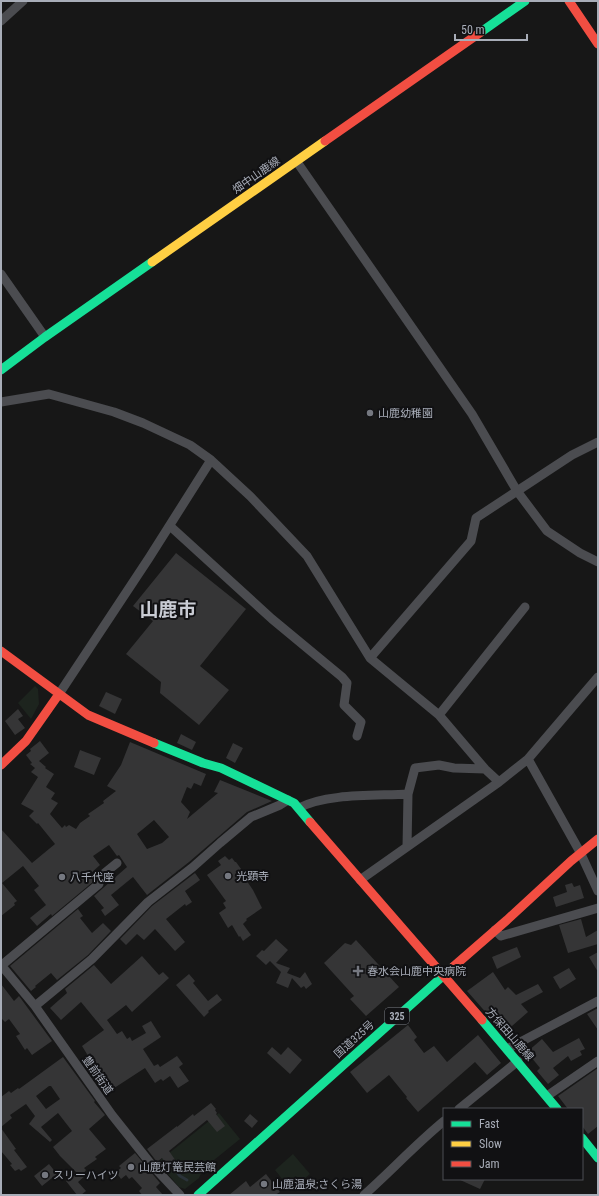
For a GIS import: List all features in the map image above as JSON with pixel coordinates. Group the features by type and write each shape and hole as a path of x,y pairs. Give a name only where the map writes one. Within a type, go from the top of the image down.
{"main road":[{"name":"畑中山鹿線","path":"1,370 45,337 525,1"},
{"path":"569,1 598,44"},
{"name":"方保田山鹿線","path":"1,651 88,715 203,763 221,768 288,800 299,808 557,1108"},
{"path":"1,765 31,737 59,694"},
{"name":"国道325号","path":"198,1195 495,930 580,852 598,839"},
{"path":"583,1139 598,1158"}],"street":[{"path":"1,22 23,1"},
{"path":"297,162 472,414 517,491 547,531 580,553 598,562"},
{"path":"1,274 45,337"},
{"path":"1,402 49,394 114,412 143,423 190,445 211,460 250,496 306,556 370,658 439,715 485,769 499,782"},
{"path":"370,658 471,541 476,518 572,455 598,442"},
{"path":"59,694 170,526 211,460"},
{"path":"170,526 272,619 342,678 347,684 344,704 361,722 357,736"},
{"path":"439,715 525,607"},
{"path":"360,880 499,782 528,759 598,677"},
{"path":"528,759 580,852 598,891"},
{"path":"407,847 408,794 415,768 439,765 454,768 485,769"},
{"path":"299,808 305,805 335,798 408,794"},
{"path":"35,1006 92,959 148,902 193,867 220,843 251,818 288,800"},
{"path":"1,965 99,884 101,876 117,863"},
{"path":"495,930 501,936 598,908"},
{"name":"豊前街道","path":"1,965 35,1006 112,1115 151,1164 180,1195"},
{"path":"507,1049 598,1001"},
{"path":"460,1108 518,1061"},
{"path":"547,1096 598,1061"},
{"path":"364,1195 429,1133 443,1123"}],"shaded area":[{"path":"35,686 38,689 39,704 31,719 18,703"},
{"path":"219,1113 240,1139 203,1169 199,1178 185,1189 179,1187 158,1162"},
{"path":"293,1154 310,1174 291,1190 275,1170"}],"building":[{"path":"176,553 246,609 200,666 229,690 199,725 160,693 161,682 126,654 153,621 133,606"},
{"path":"106,692 122,699 115,714 99,706"},
{"path":"18,709 23,716 18,719 25,728 15,735 5,721"},
{"path":"181,734 196,742 192,750 177,743"},
{"path":"40,741 49,753 39,761 46,767 45,768 54,774 46,787 55,793 51,799 58,803 50,814 62,828 65,825 66,827 69,825 76,829 80,823 90,816 88,814 104,803 103,801 116,791 107,786 121,765 130,742 206,774 201,786 194,783 191,789 187,787 181,802 190,812 187,819 218,793 214,792 220,780 272,801 247,812 189,862 147,895 133,877 111,895 119,905 105,916 101,910 104,908 94,896 127,867 119,855 117,856 109,845 93,856 100,865 90,874 94,881 52,916 51,914 37,926 30,918 46,905 34,890 39,886 23,866 2,883 17,901 14,903 15,905 1,916 1,829 32,863 55,844 38,823 37,824 29,816 34,811 21,804 38,777 31,772 35,768 30,764 32,763 26,755 31,751 30,749","holes":["154,820 169,837 162,843 147,849 137,834"]},
{"path":"233,743 243,748 235,763 226,758"},
{"path":"80,750 101,758 94,775 74,767"},
{"path":"225,856 229,860 232,858 244,873 242,874 253,890 262,908 246,919 247,920 243,924 251,935 243,941 232,925 228,928 219,913 226,908 223,903 226,901 207,875 221,865 218,861"},
{"path":"195,873 200,880 185,891 192,902 186,906 185,904 166,919 185,942 175,951 155,929 144,940 137,934 126,945 120,939 152,906"},
{"path":"572,883 574,887 580,885 584,898 556,907 553,897 567,892 565,885"},
{"path":"78,909 83,916 80,918 92,933 103,923 111,931 88,955 57,980 51,973 31,991 10,966"},
{"path":"581,919 586,937 598,930 598,944 568,953 559,925"},
{"path":"276,939 288,950 276,963 290,968 287,973 300,978 305,972 312,984 306,989 304,986 301,988 292,978 288,988 276,983 281,972 270,961 266,965 256,956 262,950 264,951"},
{"path":"356,940 399,987 366,1016 350,999 354,996 324,963 345,943 351,945"},
{"path":"517,947 521,957 497,969 492,957"},
{"path":"598,952 598,972 589,957"},
{"path":"142,956 159,975 163,972 169,978 132,1012 126,1005 107,1020 117,1034 122,1031 127,1039 130,1037 132,1041 146,1033 142,1026 151,1021 161,1037 143,1049 154,1066 158,1064 160,1067 177,1056 183,1064 179,1067 189,1081 178,1088 170,1076 163,1081 161,1079 155,1083 145,1068 105,1094 96,1082 104,1077 92,1058 90,1059 82,1046 104,1030 81,1002 61,1020 50,1008 67,993 65,989 94,965 111,984"},
{"path":"569,968 576,979 560,989 553,977"},
{"path":"493,972 505,990 508,987 516,995 538,984 543,992 521,1004 528,1012 505,1032 491,1014 489,1016 467,991"},
{"path":"189,974 195,981 193,983 208,1001 217,994 222,1000 208,1011 209,1012 204,1017 176,985"},
{"path":"1,984 14,1001 19,996 52,1041 32,1055 27,1048 25,1050 16,1036 20,1034 9,1019 5,1022 1,1018"},
{"path":"598,1008 598,1030 587,1014"},
{"path":"408,1025 417,1037 414,1040 424,1053 434,1046 447,1062 478,1035 501,1063 487,1075 475,1062 418,1112 389,1075 367,1093 350,1072"},
{"path":"579,1038 585,1049 580,1051 582,1055 571,1061 568,1056 553,1068 559,1075 548,1084 537,1071 540,1068 527,1052 542,1039 553,1052"},
{"path":"272,1047 281,1055 288,1047 302,1060 290,1074 267,1053"},
{"path":"63,1057 95,1101 94,1102 105,1115 89,1129 106,1149 95,1157 97,1159 84,1168 86,1170 83,1174 85,1176 78,1182 86,1191 81,1195 77,1195 66,1181 76,1172 53,1147 72,1131 58,1113 41,1127 52,1140 50,1142 29,1124 35,1116 26,1104 10,1115 12,1118 1,1127 1,1097 9,1091 11,1093 18,1088 19,1089","holes":["51,1086 60,1099 46,1109 36,1096"]},
{"path":"598,1068 598,1126 588,1134 583,1127 583,1108 567,1108 558,1096"},
{"path":"211,1103 216,1109 216,1114 225,1126 217,1132 207,1120 169,1151 178,1164 171,1169 162,1158 157,1162 147,1149 193,1114 194,1116"},
{"path":"250,1114 258,1121 252,1128 244,1121"},
{"path":"1,1128 16,1149 14,1150 27,1167 21,1171 19,1169 15,1171 10,1165 12,1164 1,1151"},
{"path":"135,1153 160,1183 156,1187 163,1195 142,1195 139,1191 142,1188 132,1177 129,1179 126,1175 121,1179 116,1172 121,1168 119,1166"},
{"name":"スリーハイツ","path":"49,1164 57,1174 42,1186 34,1176"},
{"name":"山鹿温泉;さくら湯","path":"266,1174 280,1192 275,1195 229,1195 246,1181 250,1187"},
{"path":"460,1180 484,1180 480,1189"}],"waterway":[{"path":"171,1165 180,1176 187,1180"}],"traffic: fast":[{"path":"481,32 525,1"},
{"path":"1,370 45,337 152,262"},
{"path":"154,743 203,763 221,768 294,803 310,822"},
{"path":"198,1195 453,967"},
{"path":"482,1020 556,1108"},
{"path":"583,1139 598,1158"}],"traffic: slow":[{"path":"152,262 325,141"}],"traffic: jam":[{"path":"569,1 598,44"},
{"path":"325,141 481,32"},
{"path":"1,651 88,715 154,743"},
{"path":"1,765 26,741 59,694"},
{"path":"310,822 482,1020"},
{"path":"453,967 571,861 598,839"}],"place":[{"name":"山鹿幼稚園","path":"370,413"},
{"name":"光顕寺","path":"228,876"},
{"name":"八千代座","path":"62,877"},
{"name":"春水会山鹿中央病院","path":"358,971"},
{"name":"山鹿灯篭民芸館","path":"131,1167"},
{"name":"スリーハイツ","path":"45,1175"},
{"name":"山鹿温泉;さくら湯","path":"264,1184"}],"district":[{"name":"山鹿市","path":"168,609"}]}
